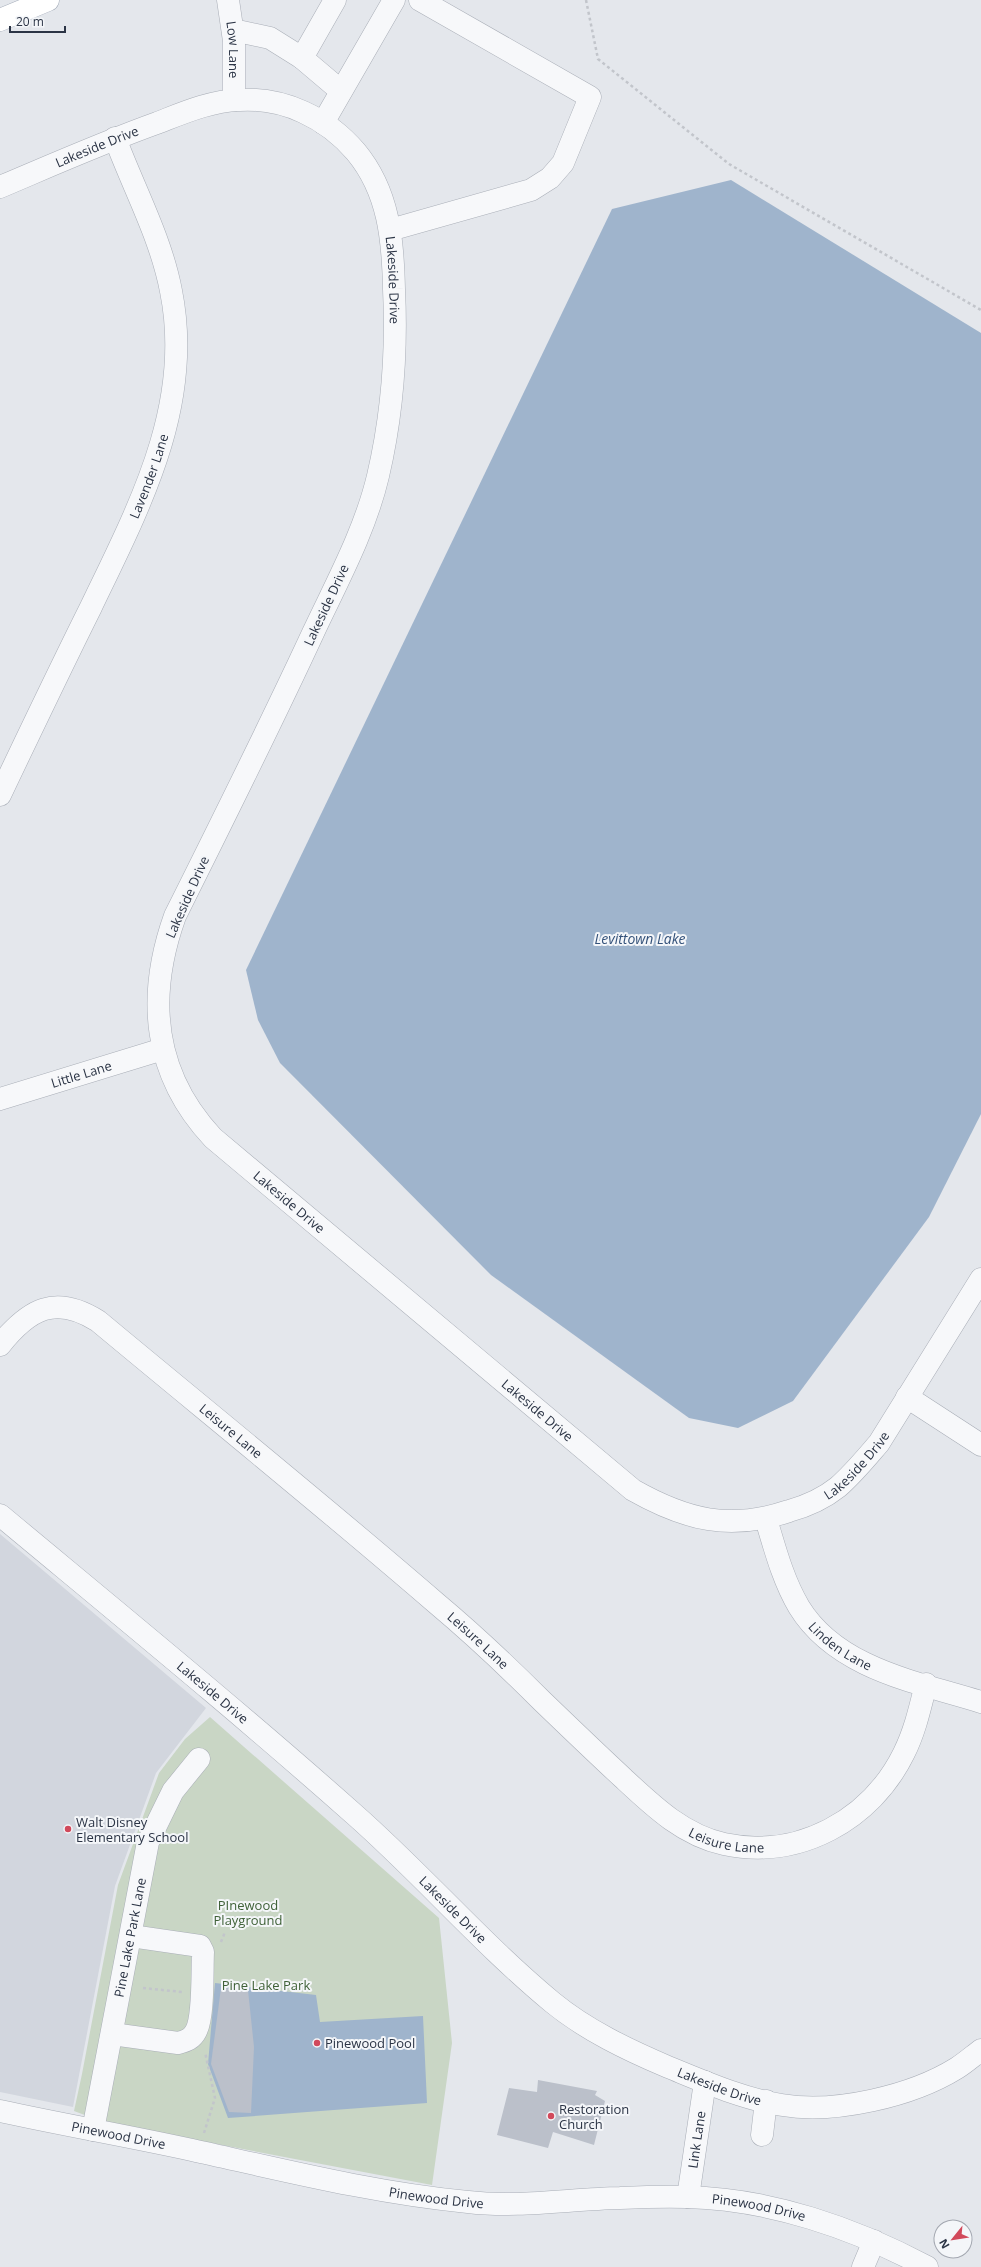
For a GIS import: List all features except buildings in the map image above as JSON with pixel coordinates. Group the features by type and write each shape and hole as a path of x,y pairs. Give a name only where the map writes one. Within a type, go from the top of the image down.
{"main road":[{"path":"0,20 48,0"}],"street":[{"name":"Low Lane","path":"228,0 233,30 234,100"},
{"path":"302,58 335,0"},
{"path":"323,123 394,0"},
{"path":"390,230 530,190 550,178 563,163 590,97 420,0"},
{"path":"233,30 270,38 302,58 341,91"},
{"name":"Lakeside Drive","path":"0,187 115,138 200,107 234,100 267,100 284,104 302,111 323,123 347,143 365,163 380,191 387,211 393,249 395,300 394,359 387,430 378,478 355,542 276,713 175,916 166,942 158,989 159,1023 163,1049 172,1076 186,1105 214,1138 633,1490 677,1512 701,1518 726,1522 766,1519 805,1506 838,1487 879,1443 981,1279"},
{"name":"Lavender Lane","path":"0,795 140,504 160,454 174,394 176,328 172,292 154,234 115,138"},
{"name":"Little Lane","path":"0,1099 163,1049"},
{"name":"Leisure Lane","path":"0,1345 16,1325 28,1316 42,1310 57,1307 72,1308 86,1313 98,1321 436,1603 498,1658 593,1751 660,1812 679,1826 701,1836 724,1844 772,1847 795,1844 818,1836 840,1825 859,1811 876,1795 891,1776 914,1730 926,1684"},
{"path":"907,1397 981,1445"},
{"name":"Lakeside Drive","path":"0,1515 246,1720 357,1817 499,1955 554,2003 609,2038 653,2060 705,2082 783,2105 818,2106 852,2104 886,2097 928,2083 957,2068 981,2050"},
{"name":"Linden Lane","path":"766,1519 775,1552 787,1582 799,1606 810,1622 825,1637 848,1654 870,1666 981,1702"},
{"name":"Pine Lake Park Lane","path":"93,2130 148,1842 173,1792 199,1759"},
{"path":"112,2034 178,2043 186,2042 196,2031 201,1994 203,1952 200,1946 131,1936"},
{"name":"Link Lane","path":"688,2197 705,2082"},
{"path":"762,2135 766,2101"},
{"name":"Pinewood Drive","path":"1,2116 93,2130 321,2179 414,2196 471,2203 510,2204 618,2198 688,2197 770,2208 829,2224 874,2241 927,2267"},
{"path":"863,2267 874,2241"}],"path":[{"path":"586,0 598,59 729,164 981,310"},
{"path":"143,1988 201,1994"},
{"path":"204,2046 215,2098 204,2136"}],"shaded area":[{"name":"Walt Disney Elementary School","path":"0,1534 206,1708 156,1773 115,1886 73,2107 0,2092"}],"green space":[{"name":"Pine Lake Park","path":"210,1717 439,1918 452,2043 432,2185 106,2123 74,2111 118,1885 159,1773 185,1739"}],"water":[{"name":"Levittown Lake","path":"731,180 981,333 981,1114 929,1217 793,1401 738,1428 689,1418 491,1275 280,1063 258,1020 246,970 612,209"},
{"name":"Pinewood Pool","path":"215,1983 316,1995 320,2022 423,2016 427,2103 228,2118 208,2064"}],"place":[{"name":"Walt Disney Elementary School","path":"68,1829"},
{"name":"Pinewood Pool","path":"317,2043"},
{"name":"Restoration Church","path":"551,2116"}],"park label":[{"name":"PInewood Playground","path":"248,1912"}]}
